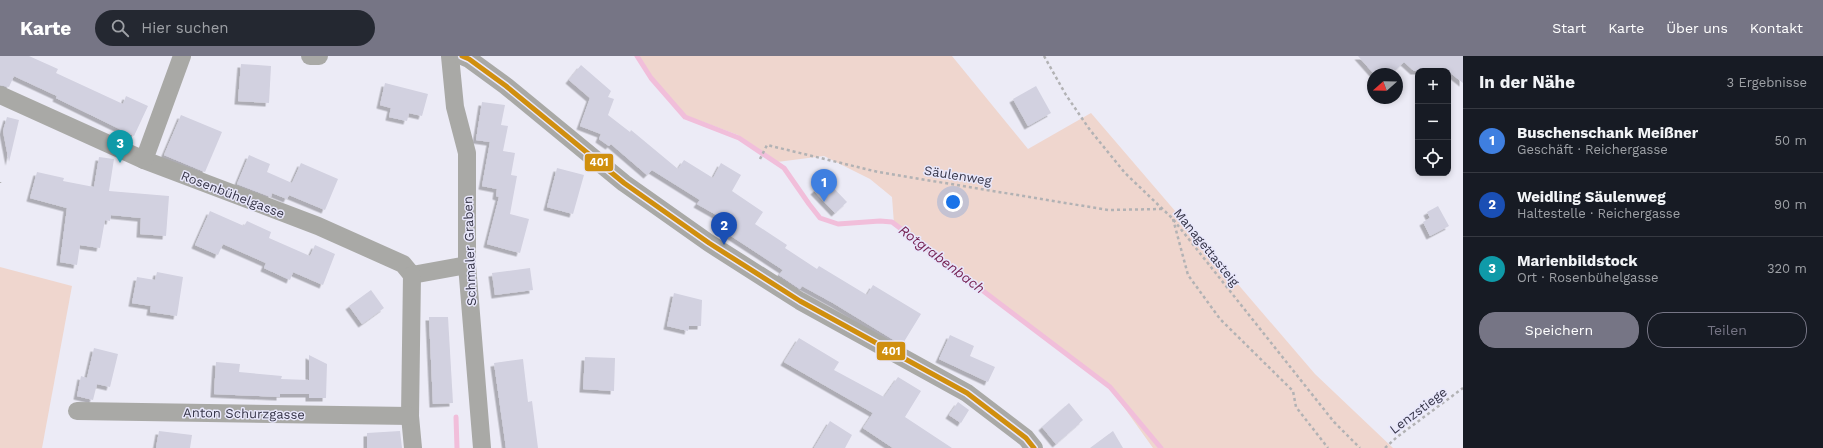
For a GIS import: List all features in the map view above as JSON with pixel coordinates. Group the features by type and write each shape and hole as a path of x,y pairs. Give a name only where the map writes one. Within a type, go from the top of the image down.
{"street":[{"path":"144,160 182,56"},
{"path":"310,56 319,56"},
{"name":"Schmaler Graben","path":"450,56 455,107 466,153 467,265 482,448"},
{"path":"462,56 469,59 506,86 624,183 709,243 800,301 967,394 1026,438 1034,448"},
{"name":"Rosenbühelgasse","path":"0,95 144,160 318,226 403,264 412,275"},
{"path":"413,448 410,416 412,275 467,265"},
{"name":"Anton Schurzgasse","path":"77,411 410,416"}],"path":[{"name":"Managettasteig","path":"1044,56 1066,95 1090,130 1125,173 1172,218 1334,422 1360,448"},
{"name":"Säulenweg","path":"760,159 767,145 878,172 1108,210 1162,209"},
{"path":"1172,218 1188,275 1220,319 1293,391 1296,407 1328,448"},
{"name":"Lenzstiege","path":"1385,448 1397,437 1463,388"}],"shaded area":[{"path":"636,56 952,56 1028,149 1091,113 1315,374 1393,448 1153,448 1108,385 894,224 892,197 870,179 824,156 777,162 738,135 682,114 645,71"},
{"path":"0,267 72,286 42,448 0,448"}],"building":[{"path":"0,56 29,56 58,69 56,73 123,104 126,96 148,106 134,136 56,98 57,96 14,76 9,87 0,85"},
{"path":"1358,56 1463,56 1463,83 1451,73 1451,68 1415,68 1414,71 1404,62 1398,68 1369,68"},
{"path":"241,64 271,66 269,103 238,101"},
{"path":"581,65 611,91 608,97 614,99 608,115 630,132 631,130 678,169 684,160 713,178 721,163 741,175 732,191 763,212 755,224 787,245 785,248 817,269 819,266 867,295 873,285 921,314 902,345 833,303 802,286 800,289 779,275 783,270 725,232 727,229 724,226 727,221 697,204 700,200 652,170 647,175 611,144 609,146 599,139 601,134 580,126 590,98 569,80"},
{"path":"385,83 428,94 422,116 409,113 407,121 389,117 391,108 380,105"},
{"path":"1036,86 1051,113 1028,126 1013,99"},
{"path":"482,102 505,105 501,125 508,126 503,151 515,153 511,175 517,176 510,214 529,219 520,253 487,244 499,197 496,196 497,189 482,186 490,142 476,140"},
{"path":"181,115 222,132 205,172 164,155"},
{"path":"7,117 19,120 9,162 3,131"},
{"path":"249,155 270,164 267,172 292,183 301,163 338,179 325,210 289,195 287,199 272,193 271,197 237,184"},
{"path":"99,157 114,159 109,191 169,196 166,236 140,234 141,218 111,215 110,221 105,220 100,248 80,245 77,265 60,262 67,208 30,198 37,172 64,178 63,181 94,187"},
{"path":"557,168 584,175 573,214 547,207"},
{"path":"826,180 847,202 835,213 814,191"},
{"path":"1438,206 1449,226 1430,236 1423,222 1430,218 1427,212"},
{"path":"210,211 244,226 247,221 271,232 269,238 310,256 315,245 335,254 323,285 293,272 290,280 264,268 266,263 223,244 218,255 195,245"},
{"path":"530,268 533,290 495,295 492,273"},
{"path":"157,272 183,277 177,316 150,312 151,306 132,303 137,277 155,280"},
{"path":"371,290 384,308 362,324 349,306"},
{"path":"674,293 702,300 701,326 689,326 688,331 667,326"},
{"path":"429,317 448,317 453,403 433,404"},
{"path":"950,335 974,346 970,356 995,367 988,382 939,359"},
{"path":"799,338 839,362 834,370 884,397 898,377 921,391 905,417 952,448 893,448 863,428 873,413 784,362"},
{"path":"94,348 118,354 110,387 97,384 93,400 77,396 81,376 87,378"},
{"path":"309,355 327,364 326,398 309,398 309,394 280,394 280,397 214,394 216,362 240,364 239,372 282,376 281,379 309,380"},
{"path":"585,357 615,358 614,391 583,389"},
{"path":"523,359 528,402 532,401 538,448 506,448 494,363"},
{"path":"958,402 969,410 961,423 949,415"},
{"path":"1069,403 1083,420 1056,444 1042,427"},
{"path":"830,421 852,435 845,448 814,448"},
{"path":"159,431 192,435 190,448 156,448"},
{"path":"400,431 402,448 367,448 367,433"},
{"path":"1113,431 1123,448 1090,448"}],"waterway":[{"name":"Rotgrabenbach","path":"637,56 651,78 685,117 739,138 784,168 820,218 838,224 880,221 892,222 1110,387 1161,448"},
{"name":"Schmaler Graben","path":"456,417 457,448"}],"transit line":[{"name":"401","path":"462,56 469,59 506,86 624,183 709,243 800,301 967,393 1026,438 1034,448"}],"place":[{"name":"Marienbildstock","path":"120,163"},
{"name":"Buschenschank Meißner","path":"824,202"},
{"name":"Weidling Säulenweg","path":"724,245"}]}
